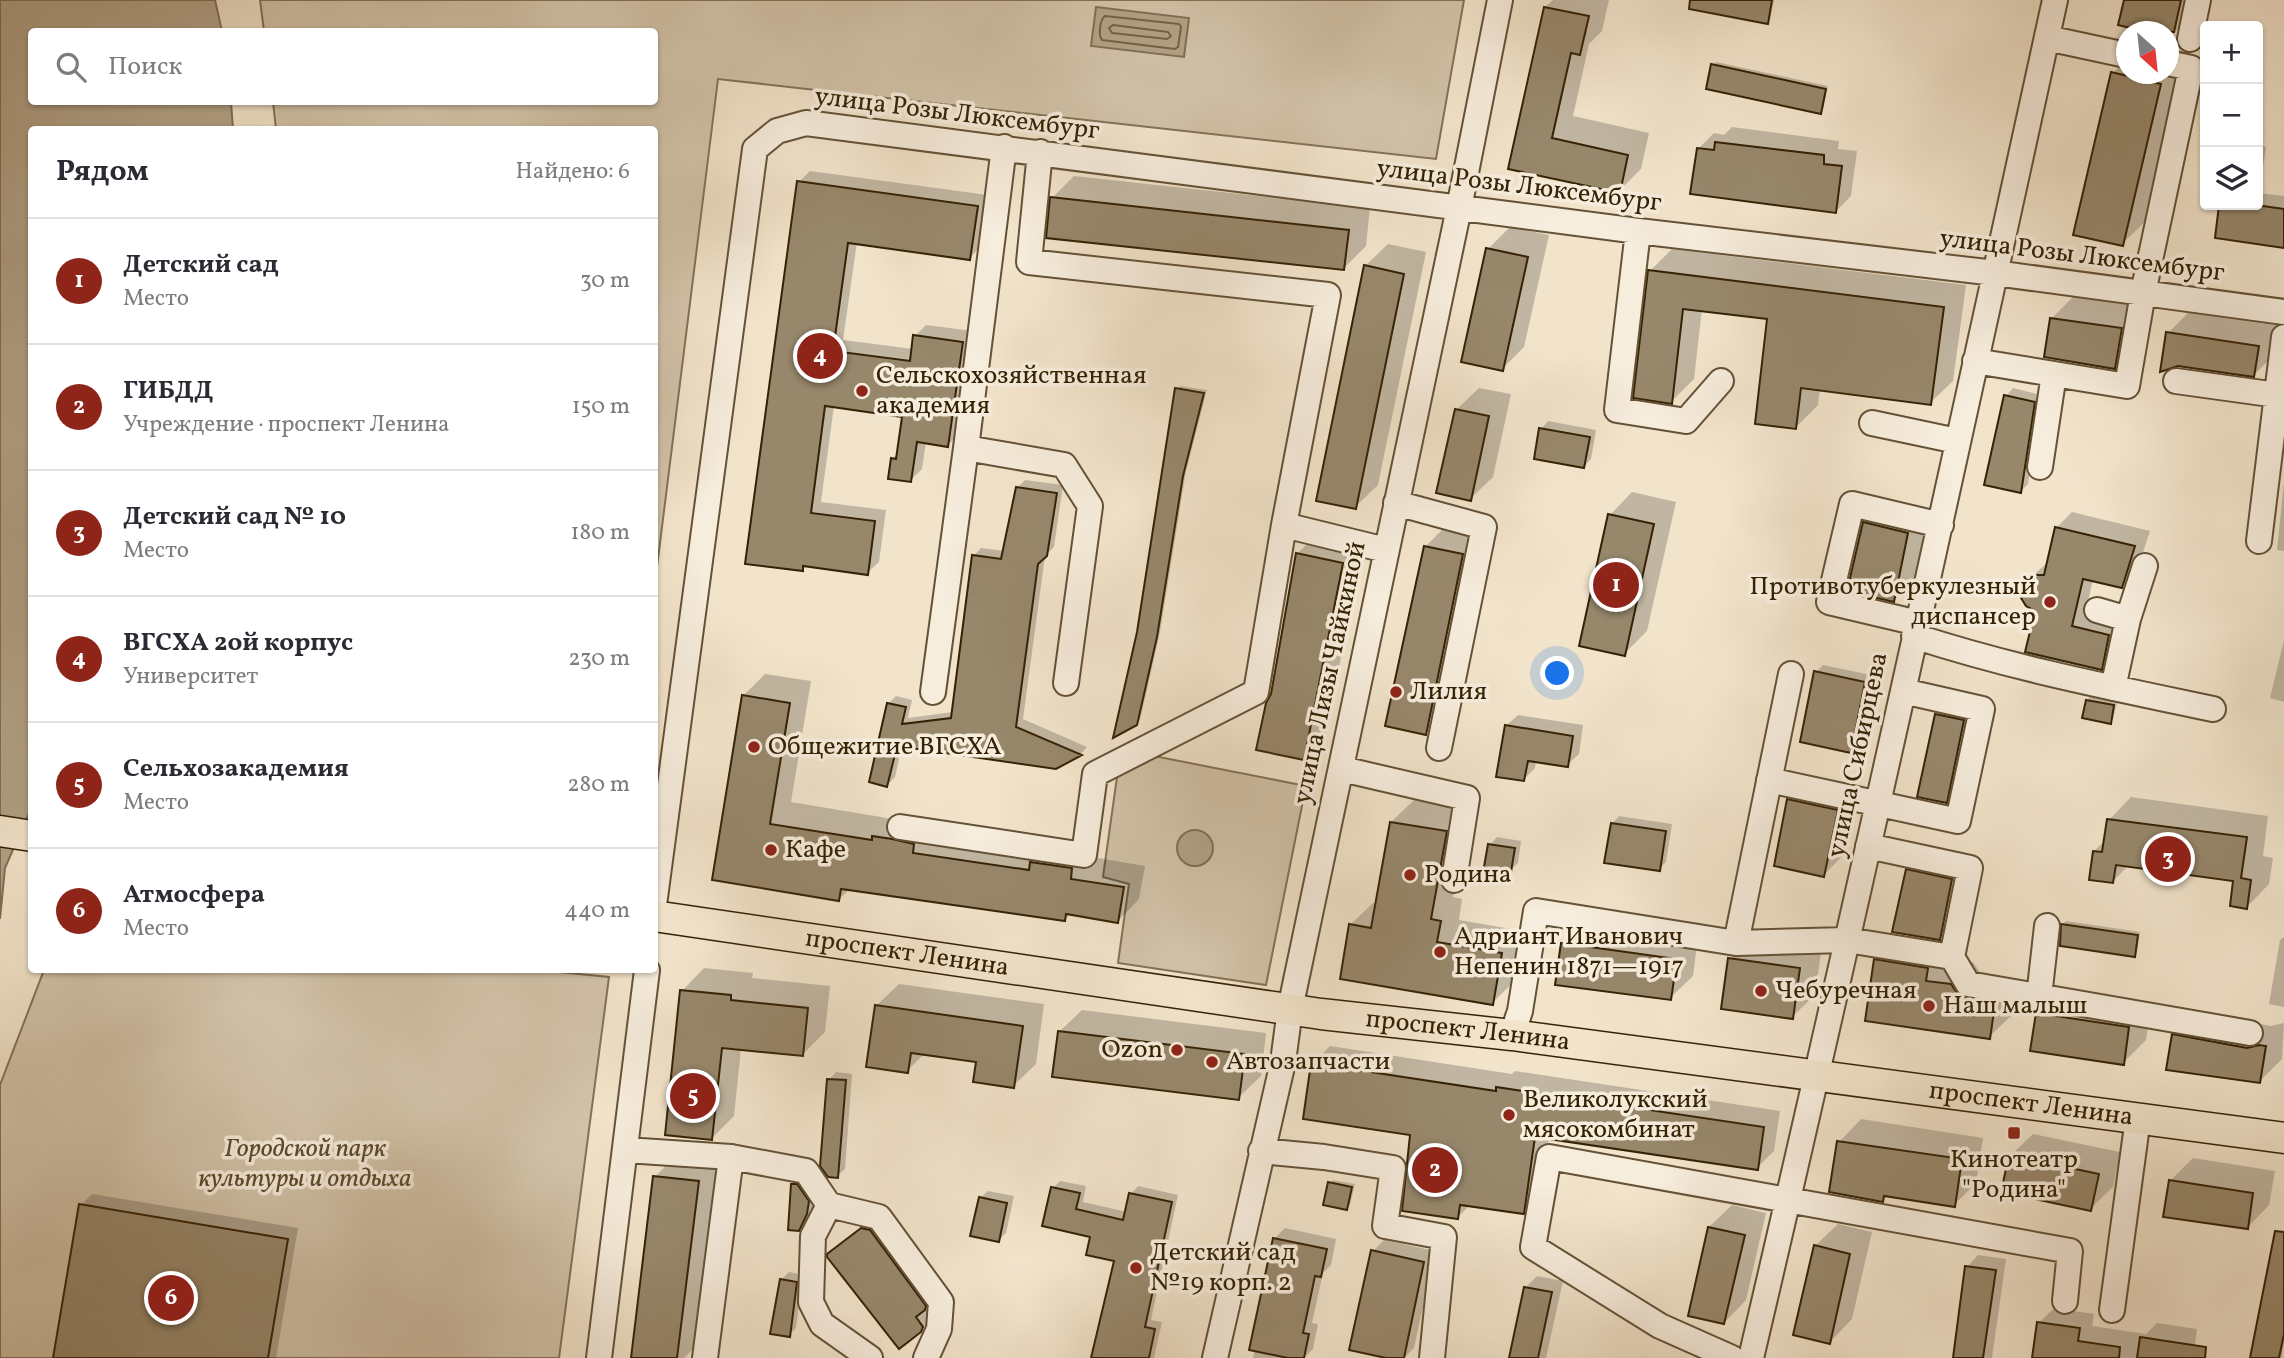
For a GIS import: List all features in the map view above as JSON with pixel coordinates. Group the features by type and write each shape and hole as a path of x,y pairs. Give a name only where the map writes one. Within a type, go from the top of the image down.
{"main road":[{"path":"0,831 28,835"},
{"name":"проспект Ленина","path":"658,917 1290,1009 1512,1035 2284,1138"}],"street":[{"name":"улица Лизы Чайкиной","path":"1215,1358 1283,1062 1290,1009 1459,208 1500,0"},
{"name":"улица Сибирцева","path":"1751,1358 1818,1076 2055,0"},
{"path":"2190,39 2198,0"},
{"path":"2047,38 2116,53"},
{"path":"1975,361 2127,386 2143,293 2191,68 2179,66"},
{"name":"улица Розы Люксембург","path":"658,875 755,149 777,131 806,123 2284,312"},
{"path":"933,692 967,448 1004,147"},
{"path":"900,827 1084,855 1095,774 1256,692 1284,525 1328,295 1029,262 1040,152"},
{"path":"1638,231 1617,411 1686,421 1721,381"},
{"path":"2259,541 2284,337"},
{"path":"2040,467 2054,374"},
{"path":"2176,381 2277,395"},
{"path":"1872,423 1957,441"},
{"path":"967,448 1064,465 1090,506 1066,683"},
{"path":"1396,503 1484,527 1439,748"},
{"path":"1941,525 1852,504 1829,603 1916,630 1949,647 2113,688 2213,709"},
{"path":"1284,525 1387,550"},
{"path":"2113,688 2128,618 2145,566"},
{"path":"2097,610 2128,618"},
{"path":"1736,943 1791,674"},
{"path":"1769,780 1958,821 1982,709 1903,691"},
{"path":"1342,769 1467,797 1454,880"},
{"path":"1868,846 1970,868 1952,957 1968,984 2250,1033"},
{"path":"1512,1035 1520,1011 1536,911 1736,943 1847,940 1952,957"},
{"path":"2039,997 2047,926"},
{"path":"599,1358 647,973"},
{"path":"2112,1310 2138,1118"},
{"path":"626,1150 731,1157 806,1171 829,1205 878,1217 941,1302 939,1329 926,1358"},
{"path":"1261,1151 1324,1157 1392,1168 1385,1226 1444,1237 1432,1358"},
{"path":"705,1358 731,1157"},
{"path":"1732,1358 1660,1326 1533,1247 1549,1157 2070,1251 2065,1301"},
{"path":"829,1205 813,1236 811,1302 822,1324 870,1358"}],"green space":[{"path":"260,0 1464,0 1436,159 718,79 658,559 658,126 276,126 273,105 658,105 658,28 264,28"},
{"path":"1149,755 1306,786 1266,985 1118,963 1129,884 1103,877 1117,777"},
{"name":"Городской парк культуры и отдыха","path":"43,973 569,973 609,977 559,1358 0,1358 0,1085"}],"water":[{"path":"0,0 215,0 221,28 28,28 28,105 231,105 233,126 28,126 28,815 5,868 0,919"},
{"path":"1096,7 1189,18 1184,57 1091,46"},
{"path":"1195,830 1208,835 1213,848 1208,861 1195,866 1182,861 1177,848 1182,835"}],"building":[{"path":"1690,0 1772,0 1768,24 1689,9"},
{"path":"2124,0 2181,0 2176,21 2119,21"},
{"path":"1544,7 1589,16 1580,55 1571,53 1552,138 1628,155 1620,193 1508,169"},
{"path":"1711,64 1826,89 1821,114 1706,89"},
{"path":"2111,72 2116,73 2116,84 2161,84 2123,246 2073,235"},
{"path":"1715,142 1824,155 1824,164 1842,166 1836,213 1690,194 1697,148 1714,150"},
{"name":"Сельскохозяйственная академия","path":"797,181 978,206 970,260 848,243 833,351 910,361 913,335 963,342 948,447 917,442 911,482 888,479 891,458 896,459 902,417 825,406 811,513 875,521 868,575 803,566 803,571 745,564"},
{"path":"1050,197 1349,230 1344,270 1046,238"},
{"path":"2263,206 2284,209 2284,248 2215,238 2218,210 2263,210"},
{"path":"1486,248 1528,257 1503,371 1461,362"},
{"path":"1364,265 1404,274 1356,509 1316,501"},
{"path":"1648,270 1944,307 1931,405 1801,388 1796,429 1755,424 1767,319 1683,309 1672,404 1633,398"},
{"path":"2050,318 2122,328 2115,369 2044,357"},
{"path":"2166,332 2259,346 2254,377 2178,366 2160,372"},
{"path":"1175,388 1204,393 1183,476 1157,637 1137,725 1113,738 1137,632"},
{"path":"2004,395 2035,402 2021,493 1984,485"},
{"path":"1455,409 1489,416 1471,501 1436,493"},
{"path":"1539,428 1590,437 1584,468 1534,459"},
{"path":"1016,487 1057,493 1047,556 1038,564 1016,727 1082,755 1056,769 897,746 887,787 869,782 887,703 906,707 902,724 951,718 972,555 1001,559"},
{"path":"1608,514 1654,524 1625,656 1579,646"},
{"path":"1863,522 1908,533 1894,602 1847,591"},
{"name":"Противотуберкулезный диспансер","path":"2055,527 2135,546 2122,588 2083,579 2072,626 2109,635 2102,670 2025,652 2035,611 2026,606 2021,598 2021,589 2025,580 2034,575 2044,575"},
{"path":"1424,546 1463,554 1426,735 1385,726"},
{"path":"1296,553 1343,563 1304,760 1256,750 1266,703 1271,694"},
{"path":"1814,671 1865,682 1851,753 1800,742"},
{"path":"742,695 790,703 770,824 872,840 872,836 892,839 914,844 913,853 1029,870 1030,862 1072,868 1071,879 1124,887 1118,923 1066,914 1065,921 841,889 839,901 712,880"},
{"path":"2086,700 2114,705 2111,724 2082,718"},
{"path":"1935,714 1964,720 1947,803 1917,797"},
{"path":"1505,725 1573,736 1568,767 1528,761 1524,781 1496,777"},
{"path":"1787,799 1838,810 1824,877 1774,866"},
{"path":"2107,819 2247,837 2241,878 2251,880 2247,909 2230,906 2233,881 2116,865 2113,883 2089,880 2093,851 2102,852"},
{"name":"Родина","path":"1390,822 1447,831 1431,919 1441,921 1437,942 1502,953 1493,1005 1340,979 1349,924 1371,928"},
{"path":"1611,823 1666,831 1660,871 1604,863"},
{"path":"1488,844 1515,848 1511,872 1484,867"},
{"path":"1906,869 1952,879 1940,940 1892,932"},
{"path":"2061,924 2138,935 2135,957 2060,946"},
{"path":"1561,943 1677,959 1671,1000 1555,985"},
{"path":"1728,958 1800,968 1793,1019 1721,1009"},
{"path":"1874,959 1928,968 1926,981 1951,984 1959,996 1995,1004 1990,1039 1865,1021"},
{"path":"680,990 731,995 731,1000 808,1008 803,1056 722,1048 712,1140 665,1135"},
{"path":"875,1005 1023,1026 1014,1088 973,1082 976,1062 911,1053 908,1073 866,1067"},
{"path":"2036,1013 2129,1027 2124,1065 2030,1051"},
{"path":"1058,1031 1245,1054 1239,1100 1052,1077"},
{"path":"2172,1034 2247,1048 2266,1046 2260,1083 2166,1070"},
{"path":"1311,1063 1496,1091 1496,1087 1764,1127 1758,1170 1535,1137 1524,1214 1460,1205 1458,1219 1402,1211 1410,1135 1303,1119"},
{"path":"827,1079 846,1080 838,1178 828,1177 820,1166"},
{"path":"1837,1141 1962,1159 1955,1207 1884,1196 1883,1202 1829,1192"},
{"path":"2009,1155 2099,1174 2091,1211 2001,1192"},
{"path":"653,1176 699,1181 677,1358 631,1358"},
{"path":"2169,1180 2253,1193 2248,1229 2163,1217"},
{"path":"1328,1182 1352,1187 1347,1210 1323,1205"},
{"path":"791,1184 797,1184 809,1201 807,1214 799,1231 788,1230"},
{"path":"1051,1187 1080,1193 1076,1209 1123,1220 1129,1193 1172,1202 1145,1327 1155,1329 1149,1358 1091,1358 1114,1261 1086,1255 1090,1237 1042,1226"},
{"path":"979,1197 1007,1203 999,1242 970,1236"},
{"path":"79,1204 288,1239 268,1358 53,1358"},
{"path":"1708,1227 1745,1235 1724,1324 1688,1316"},
{"path":"861,1228 870,1230 926,1306 916,1317 923,1327 921,1332 899,1349 827,1257 827,1254"},
{"path":"2275,1231 2284,1232 2284,1334 2279,1358 2250,1358"},
{"path":"1273,1238 1327,1249 1321,1277 1315,1276 1303,1333 1309,1334 1304,1358 1288,1358 1249,1350"},
{"path":"1814,1245 1850,1254 1830,1344 1793,1335"},
{"path":"1371,1250 1424,1262 1404,1358 1386,1358 1349,1350"},
{"path":"1965,1266 1996,1270 1983,1358 1953,1358"},
{"path":"780,1279 797,1282 790,1337 770,1334"},
{"path":"1524,1287 1552,1292 1538,1358 1509,1358"},
{"path":"2037,1322 2080,1328 2078,1341 2120,1347 2119,1358 2032,1358"},
{"path":"2140,1337 2206,1347 2205,1358 2137,1358"}],"place":[{"name":"ВГСХА 2ой корпус","path":"820,356"},
{"name":"Сельскохозяйственная академия","path":"862,391"},
{"name":"Детский сад","path":"1616,585"},
{"name":"Противотуберкулезный диспансер","path":"2050,602"},
{"name":"Лилия","path":"1396,692"},
{"name":"Общежитие ВГСХА","path":"754,747"},
{"name":"Кафе","path":"771,850"},
{"name":"Детский сад № 10","path":"2168,859"},
{"name":"Родина","path":"1410,875"},
{"name":"Адриант Иванович Непенин 1871—1917","path":"1440,952"},
{"name":"Чебуречная","path":"1761,991"},
{"name":"Наш малыш","path":"1929,1006"},
{"name":"Ozon","path":"1177,1050"},
{"name":"Автозапчасти","path":"1212,1062"},
{"name":"Сельхозакадемия","path":"693,1096"},
{"name":"Великолукский мясокомбинат","path":"1509,1115"},
{"name":"Кинотеатр \"Родина\"","path":"2014,1133"},
{"name":"ГИБДД","path":"1435,1170"},
{"name":"Детский сад №19 корп. 2","path":"1136,1268"},
{"name":"Атмосфера","path":"171,1298"}]}
